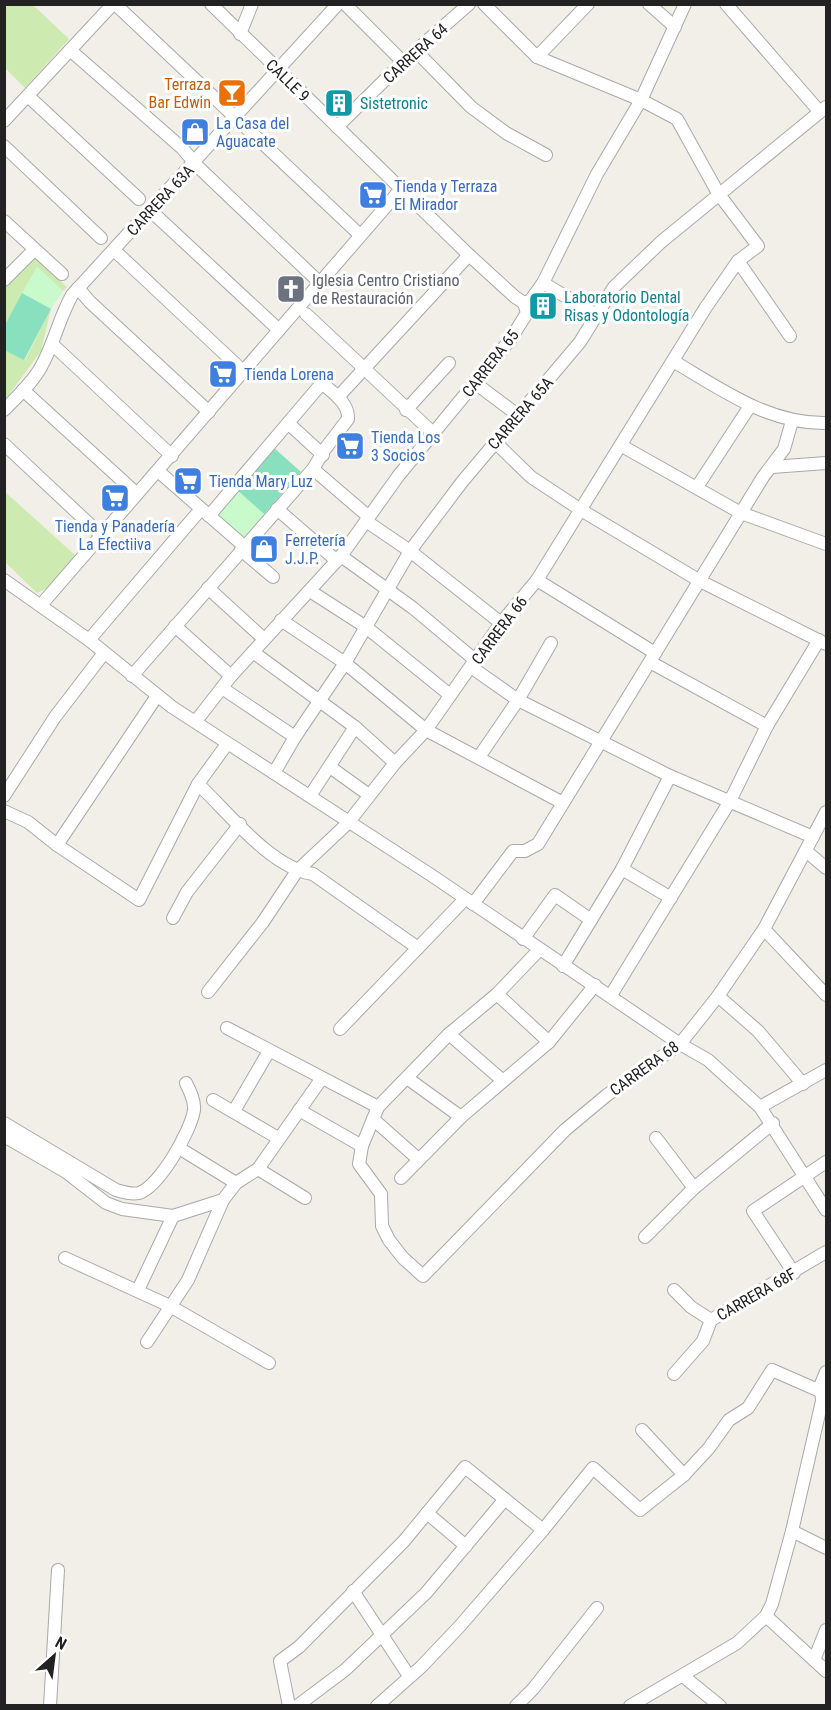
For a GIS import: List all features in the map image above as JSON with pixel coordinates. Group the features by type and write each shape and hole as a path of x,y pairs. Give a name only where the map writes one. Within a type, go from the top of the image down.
{"street":[{"path":"4,121 114,4 360,235"},
{"name":"CALLE 9","path":"211,4 469,255 524,303"},
{"path":"240,34 252,4"},
{"name":"CARRERA 63A","path":"4,410 39,370 52,344 62,313 78,288 151,211 338,4"},
{"path":"345,4 403,62"},
{"name":"CARRERA 64","path":"338,127 403,62 469,4"},
{"path":"484,4 537,57 641,100 680,122 718,193"},
{"path":"537,57 588,4"},
{"path":"649,4 675,27"},
{"name":"CARRERA 65","path":"196,721 231,676 339,558 521,322 526,313 524,303 530,301 543,283 597,174 641,100 685,4"},
{"path":"726,4 824,110"},
{"path":"70,50 185,150 194,163 320,283"},
{"path":"416,51 471,107 506,133 546,155"},
{"path":"28,96 139,200"},
{"name":"CARRERA 65A","path":"274,773 295,737 345,663 386,588 411,551 495,442 580,342 595,314 614,287 635,264 718,193 824,110"},
{"path":"4,146 101,238"},
{"path":"41,605 401,189"},
{"name":"CARRERA 66","path":"208,992 262,922 297,871 348,823 395,763 426,730 501,623 537,579 738,261 758,246 718,193"},
{"path":"151,211 279,330"},
{"path":"4,221 62,274"},
{"path":"4,280 34,250"},
{"path":"114,250 244,372"},
{"path":"338,397 469,255"},
{"path":"738,261 790,336"},
{"path":"543,283 595,314"},
{"path":"78,288 90,302 209,412"},
{"path":"306,314 406,410 434,433"},
{"path":"52,344 172,456"},
{"path":"673,361 750,406 792,421 826,423"},
{"path":"406,410 449,363"},
{"path":"89,640 322,383 338,397 349,417 325,449 313,470 132,676"},
{"path":"475,383 519,416"},
{"path":"23,390 137,494"},
{"path":"697,486 750,406"},
{"path":"340,1029 418,948 469,901 513,851 525,851 538,844 741,513 784,449 792,421"},
{"path":"288,423 323,455"},
{"path":"495,442 531,477 581,510 699,581 823,642 766,726 730,801 611,995"},
{"path":"4,444 101,535"},
{"path":"622,446 697,486 741,513 826,544"},
{"path":"772,467 826,463"},
{"path":"313,470 368,519 501,623"},
{"path":"158,471 273,577"},
{"path":"277,509 339,558 386,588 518,700 670,776 813,837"},
{"path":"537,579 652,658 766,726"},
{"path":"4,580 89,640 157,696 227,744 310,796 563,966 611,995 680,1044 708,1060 760,1107 826,1210"},
{"path":"208,588 264,639"},
{"path":"310,591 366,627 450,695"},
{"path":"282,620 345,663 426,730 563,803"},
{"path":"175,626 231,676"},
{"path":"479,757 518,700 551,643"},
{"path":"253,652 355,727 395,763"},
{"path":"4,796 55,717 104,653"},
{"path":"222,688 295,737"},
{"path":"57,845 157,696"},
{"path":"310,796 355,727"},
{"path":"4,811 17,814 57,845 139,900 198,784 227,744"},
{"path":"330,767 369,795"},
{"path":"563,966 622,869 670,776"},
{"path":"198,784 274,857 297,871 313,874 418,948"},
{"name":"CARRERA 68","path":"362,1146 359,1164 381,1194 382,1226 389,1240 403,1258 423,1276 565,1130 607,1095 680,1044 718,996 764,929 826,812"},
{"path":"173,918 187,892 240,824"},
{"path":"807,851 826,868"},
{"path":"622,869 671,898"},
{"path":"523,939 555,895 591,921"},
{"path":"764,929 826,994"},
{"path":"299,1110 362,1146 378,1107 449,1034 497,994 539,950"},
{"path":"401,1178 417,1158 460,1117 549,1041 595,985"},
{"path":"497,994 549,1041"},
{"path":"718,996 758,1031 803,1084"},
{"path":"227,1028 378,1107"},
{"path":"449,1034 502,1080"},
{"path":"234,1112 269,1051"},
{"path":"760,1107 826,1070"},
{"path":"147,1342 188,1280 223,1200 236,1184 258,1169 322,1078"},
{"path":"407,1078 460,1117"},
{"path":"4,1123 116,1190 131,1194 141,1192 152,1182 178,1148 194,1109 186,1083"},
{"path":"213,1101 278,1138"},
{"path":"373,1119 417,1158"},
{"path":"645,1237 694,1188 773,1124"},
{"path":"4,1136 66,1172 106,1203 122,1209 173,1216 223,1200"},
{"path":"656,1138 694,1188"},
{"path":"178,1148 236,1184"},
{"path":"794,1273 753,1211 826,1162"},
{"path":"258,1169 304,1198"},
{"path":"138,1290 173,1216"},
{"name":"CARRERA 68F","path":"674,1374 703,1341 711,1320 826,1252"},
{"path":"65,1258 171,1306 269,1363"},
{"path":"674,1290 691,1307 711,1320"},
{"path":"377,1706 421,1667 459,1627 543,1530 592,1468 640,1510 684,1475 709,1448 729,1420 748,1408 772,1370 823,1394"},
{"path":"630,1706 737,1643 766,1616 772,1604 792,1531 822,1401 826,1372"},
{"path":"642,1430 684,1475"},
{"path":"290,1706 280,1661 299,1647 404,1541 465,1467 543,1530"},
{"path":"297,1706 345,1670 426,1593 505,1499"},
{"path":"427,1514 466,1546"},
{"path":"792,1531 826,1548"},
{"path":"50,1706 58,1570"},
{"path":"353,1592 409,1676"},
{"path":"516,1706 533,1689 597,1608"},
{"path":"766,1616 826,1671"},
{"path":"814,1660 826,1629"},
{"path":"683,1676 720,1706"}],"green space":[{"path":"4,5 33,5 69,39 25,88 5,68"},
{"path":"33,256 67,287 63,291 37,267 5,325 5,287"},
{"path":"37,267 63,291 51,309 22,293"},
{"path":"22,293 51,309 24,360 4,350 5,325"},
{"path":"51,309 41,351 5,400 5,350 25,360"},
{"path":"273,447 301,472 244,537 216,512"},
{"path":"273,447 301,472 264,514 236,489"},
{"path":"4,491 75,555 51,586 37,593 5,562"}],"place":[{"name":"Terraza Bar Edwin","path":"232,93"},
{"name":"Sistetronic","path":"339,103"},
{"name":"La Casa del Aguacate","path":"195,132"},
{"name":"Tienda y Terraza El Mirador","path":"373,195"},
{"name":"Iglesia Centro Cristiano de Restauración","path":"291,289"},
{"name":"Laboratorio Dental Risas y Odontología","path":"543,306"},
{"name":"Tienda Lorena","path":"223,374"},
{"name":"Tienda Los 3 Socios","path":"350,446"},
{"name":"Tienda Mary Luz","path":"188,481"},
{"name":"Tienda y Panadería La Efectiiva","path":"115,498"},
{"name":"Ferretería J.J.P.","path":"264,549"}]}
